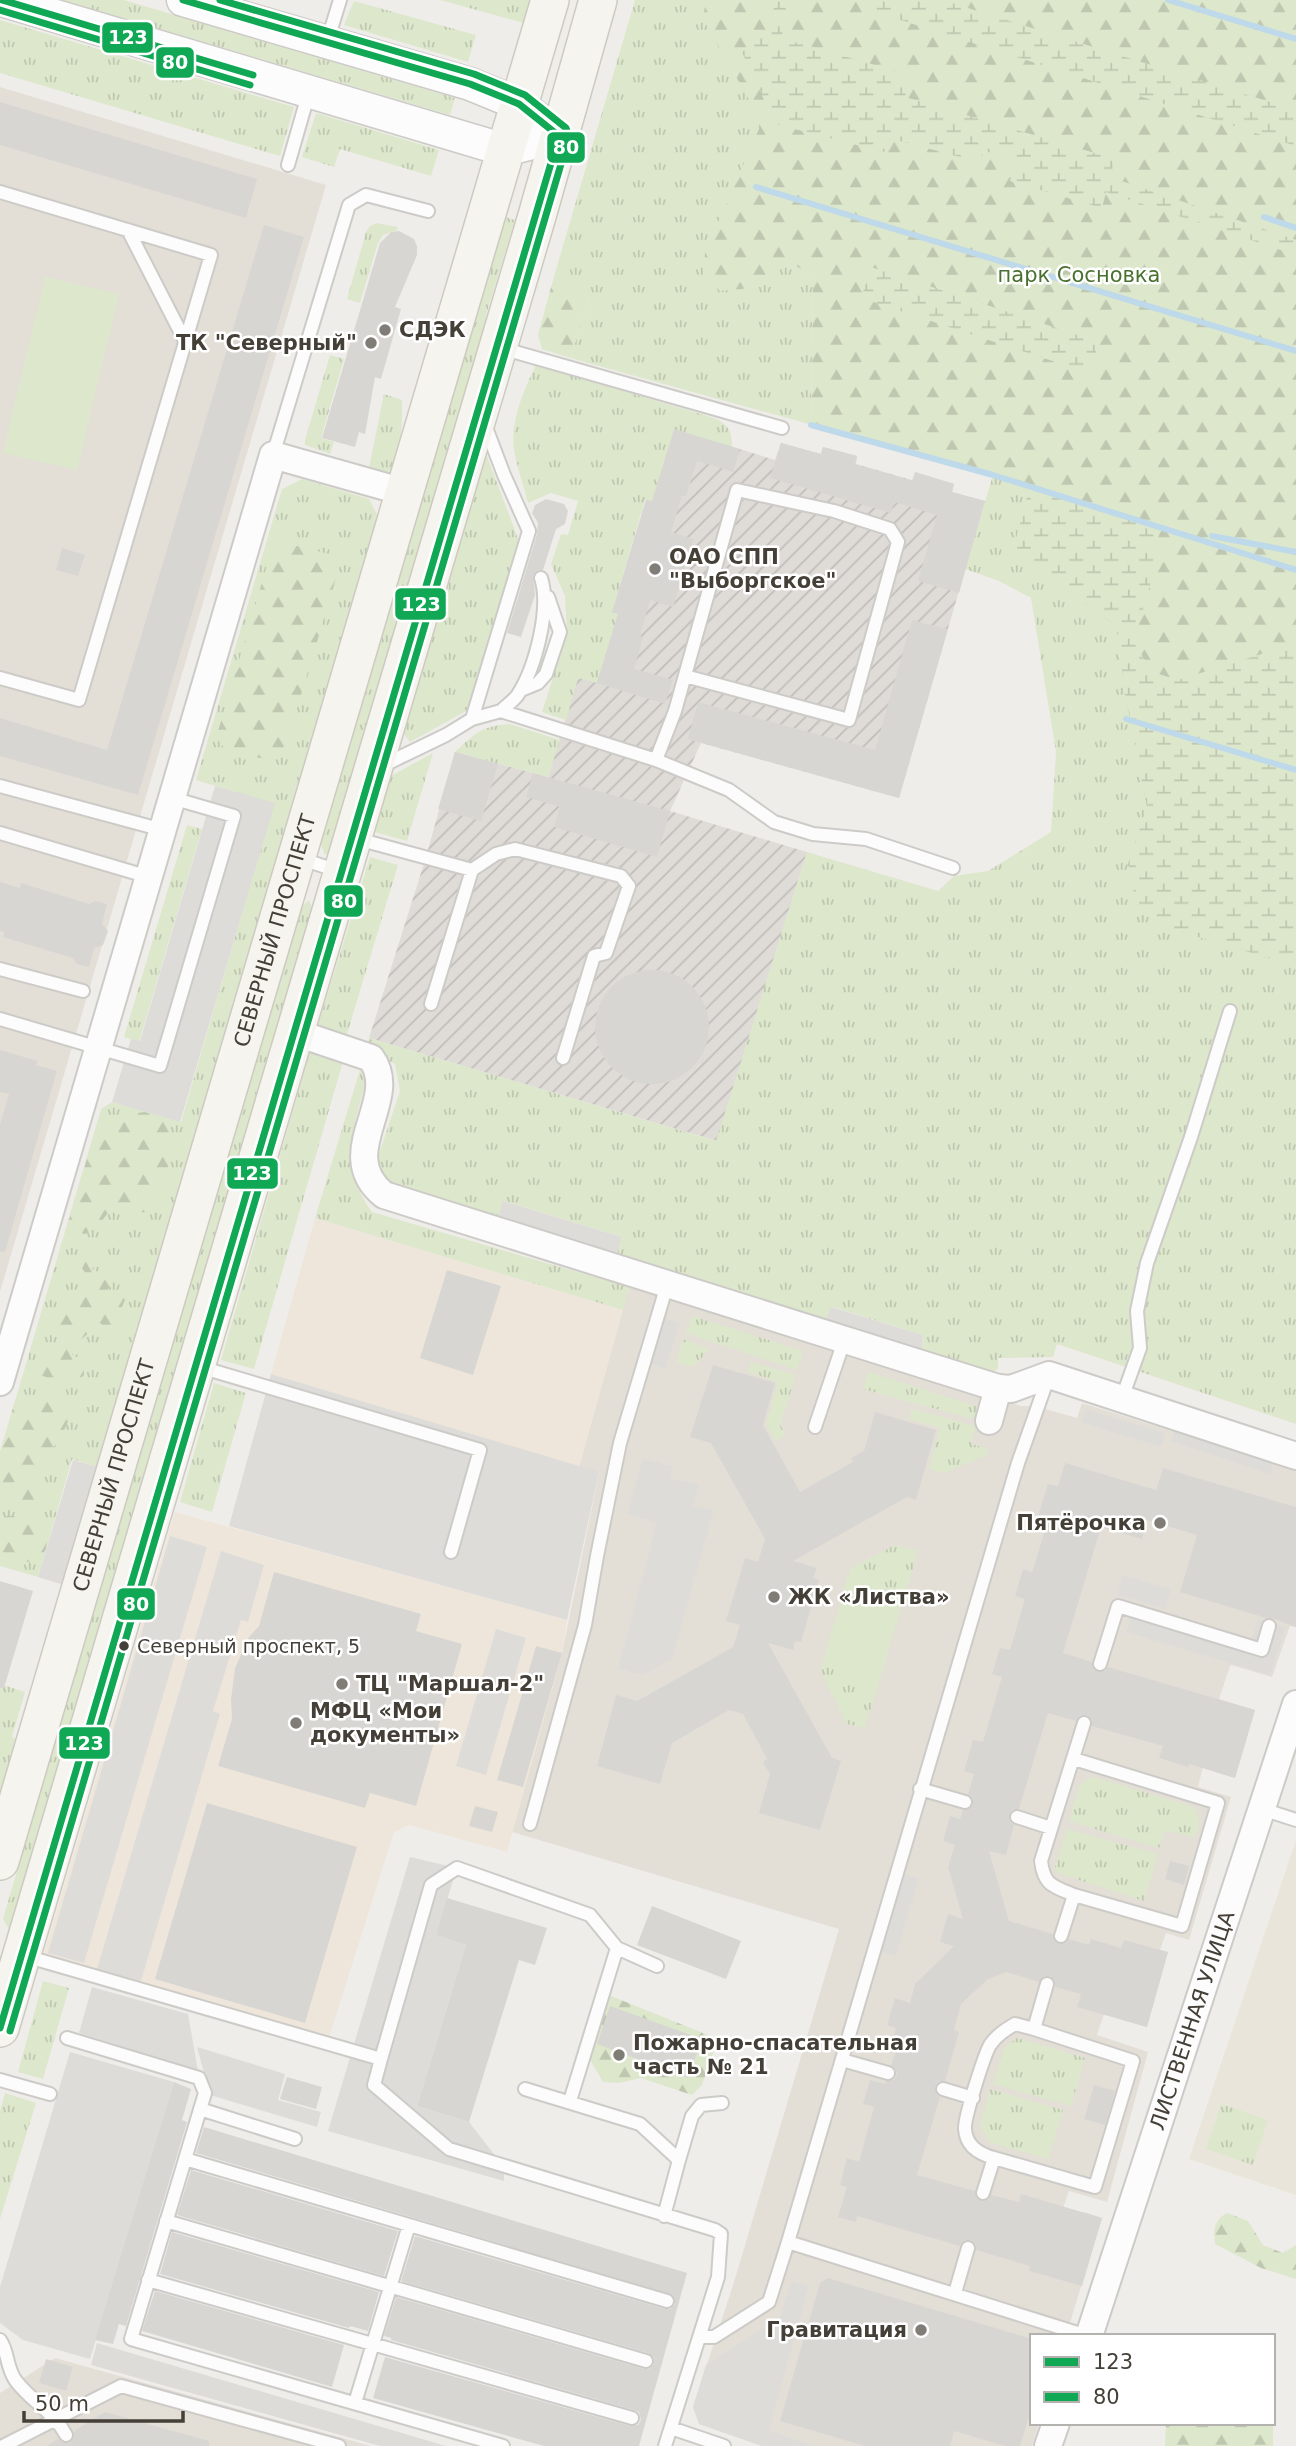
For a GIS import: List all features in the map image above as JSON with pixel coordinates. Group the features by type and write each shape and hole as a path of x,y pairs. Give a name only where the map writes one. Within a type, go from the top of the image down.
{"main road":[{"name":"СЕВЕРНЫЙ ПРОСПЕКТ","path":"0,1861 550,0"},
{"path":"0,2028 11,1952 196,1366 598,0"}],"street":[{"path":"2,0 505,150 559,136"},
{"path":"183,0 470,84 519,104 559,136"},
{"path":"0,1382 274,455 404,492"},
{"path":"295,1032 371,1058 378,1068 380,1083 363,1154 365,1170 376,1188 384,1195 998,1388 1011,1388 1049,1375 1296,1456"},
{"path":"988,1423 998,1388"},
{"name":"ЛИСТВЕННАЯ УЛИЦА","path":"1089,2334 1296,1704"},
{"path":"1048,2446 1055,2425"}],"lane":[{"path":"327,42 340,0"},
{"path":"288,165 309,92"},
{"path":"0,192 211,255 79,700 0,678"},
{"path":"274,455 349,205 366,195 428,211"},
{"path":"128,230 185,341"},
{"path":"498,347 782,428"},
{"path":"472,719 530,536 479,409"},
{"path":"656,761 676,711 685,676 737,490 834,511 890,528 898,542 849,720 685,676"},
{"path":"372,770 446,735 472,719 500,711 514,699 521,690 531,664 545,616 543,584 559,632 546,674 538,683 521,690"},
{"path":"500,711 656,761 729,790 774,822 813,834 866,839 953,868"},
{"path":"0,786 163,830"},
{"path":"0,1019 160,1066 234,816 172,798"},
{"path":"0,833 149,877"},
{"path":"352,838 472,870"},
{"path":"431,1004 472,870 496,854 515,849 621,876 629,886 606,953 594,956 563,1058"},
{"path":"297,857 342,872"},
{"path":"0,969 83,991"},
{"path":"1122,1398 1140,1348 1137,1311 1147,1264 1191,1137 1230,1011"},
{"path":"530,1824 586,1625 620,1443 667,1285"},
{"path":"815,1427 844,1341"},
{"path":"196,1366 480,1450 452,1552"},
{"path":"699,2337 714,2337 769,2302 1018,1463 1049,1375"},
{"path":"1100,1664 1118,1606 1262,1650 1269,1626"},
{"path":"1074,1759 1218,1803 1182,1926 1074,1895 1053,1887 1043,1877 1041,1861 1084,1723"},
{"path":"920,1789 965,1802"},
{"path":"1262,1809 1296,1820"},
{"path":"1017,1817 1051,1828"},
{"path":"657,1966 617,1948 590,1915 457,1868 431,1885 374,2085 449,2150 721,2234 718,2277 665,2446"},
{"path":"1061,1936 1074,1895"},
{"path":"570,2101 617,1948"},
{"path":"11,1952 381,2059"},
{"path":"1034,2029 1047,1984"},
{"path":"1015,2024 1133,2061 1095,2187 979,2154 969,2141 965,2128 973,2098 989,2046 1001,2031 1015,2024"},
{"path":"67,2038 199,2078 205,2093 131,2339 503,2446"},
{"path":"842,2060 888,2073"},
{"path":"0,2080 50,2094"},
{"path":"525,2089 640,2124 679,2160"},
{"path":"943,2089 973,2098"},
{"path":"664,2216 692,2116 701,2105 722,2103"},
{"path":"200,2109 295,2138"},
{"path":"984,2193 993,2158"},
{"path":"185,2159 667,2301"},
{"path":"166,2221 646,2361"},
{"path":"355,2403 409,2225"},
{"path":"788,2242 1082,2334"},
{"path":"955,2293 968,2248"},
{"path":"148,2280 632,2418"},
{"path":"0,2340 6,2349 7,2363 14,2378 33,2401 57,2418 66,2435"},
{"path":"3,2446 121,2386 339,2446"},
{"path":"671,2428 724,2446"}],"shaded area":[{"path":"0,87 326,185 0,1292"},
{"path":"674,429 775,460 781,443 821,454 823,447 857,456 856,464 912,480 915,472 954,484 952,492 985,501 899,798 701,743 670,811 807,852 717,1141 369,1038 426,857 455,752 548,777 578,678 613,630 612,612 646,500 657,485"},
{"path":"215,786 275,803 180,1122 112,1102 131,1039 140,1041"},
{"path":"503,1201 622,1237 617,1254 498,1218"},
{"path":"315,1218 623,1310 579,1467 271,1374"},
{"path":"629,1287 1021,1406 1035,1406 1077,1418 1082,1403 1171,1431 1174,1426 1279,1461 1296,1470 1296,1627 1290,1626 1272,1677 1231,1665 1229,1669 1219,1699 1255,1710 1235,1778 1215,1772 1205,1759 1198,1787 1231,1797 1189,1940 1166,1933 1160,1950 1168,1952 1147,2027 1122,2020 1124,2014 1106,2008 1097,2035 1148,2052 1107,2202 1069,2191 1061,2214 1080,2220 1084,2212 1102,2218 1067,2334 1030,2334 1030,2425 1038,2425 1032,2446 762,2446 699,2424 693,2407 734,2282 839,1929 512,1832 562,1653 599,1473 579,1467"},
{"path":"831,1307 923,1335 921,1354 824,1325"},
{"path":"664,1318 680,1323 665,1369 649,1363"},
{"path":"271,1374 599,1472 567,1620 229,1526"},
{"path":"1085,1409 1165,1433 1161,1447 1081,1422"},
{"path":"1175,1429 1274,1461 1270,1474 1171,1441"},
{"path":"643,1458 673,1467 670,1478 699,1485 693,1506 714,1510 672,1659 643,1675 618,1668 657,1522 627,1514"},
{"path":"73,1460 99,1467 64,1585 38,1577"},
{"path":"175,1512 567,1620 562,1653 507,1852 409,1825 394,1832 329,2038 43,1957"},
{"path":"170,1536 207,1547 84,1963 48,1953"},
{"path":"221,1551 264,1565 248,1622 241,1620 213,1711 220,1714 141,1981 97,1969"},
{"path":"1122,1575 1171,1589 1165,1609 1117,1595"},
{"path":"1131,1618 1247,1652 1258,1619 1286,1628 1270,1675 1126,1632"},
{"path":"496,1629 526,1638 486,1775 456,1766"},
{"path":"1296,1840 1296,2195 1189,2159"},
{"path":"410,1857 457,1868 436,1935 466,1945 417,2106 469,2122 504,2167 504,2181 328,2131"},
{"path":"903,1874 919,1878 896,1956 880,1951"},
{"path":"92,1987 188,2014 198,2071 79,2033"},
{"path":"197,2047 285,2074 278,2100 321,2112 317,2127 210,2095"},
{"path":"70,2052 174,2082 90,2359 23,2340 0,2323 0,2287"},
{"path":"791,2281 809,2286 769,2430 813,2446 762,2446 699,2424 693,2407 706,2365 780,2317"},
{"path":"97,2343 446,2446 380,2446 91,2365"},
{"path":"55,2358 371,2446 0,2446 0,2393"}],"green space":[{"path":"62,0 124,0 455,98 450,115"},
{"path":"440,0 530,0 524,23"},
{"path":"635,0 1296,0 1296,1424 1057,1344 1053,1357 998,1358 998,1369 990,1373 921,1354 923,1335 832,1307 824,1325 617,1254 622,1237 504,1201 498,1218 395,1190 375,1166 400,1091 395,1064 367,1049 369,1038 716,1141 807,852 938,891 954,876 988,871 1051,832 1056,752 1031,598 999,581 965,569 993,475 570,358 590,299 571,286 553,280","holes":["885,168 811,421 813,278 788,260"]},
{"name":"парк Сосновка","path":"706,0 1296,0 1296,966 1161,926 1136,902 1128,864 1147,807 1125,693 1116,626 1022,559 1015,543 1029,486 811,425 813,278 788,260 751,288 720,291 704,276 705,252 759,129 759,117 703,19"},
{"path":"776,0 793,0 781,38 910,75 905,97 1115,159 1110,177 1296,240 1296,255 1106,192 1102,208 1010,181 1016,161 985,151 979,162 889,138 884,152 775,124 742,52 769,27"},
{"path":"882,0 942,0 1296,110 1296,146 863,8"},
{"path":"354,1 476,35 468,62 344,25"},
{"path":"0,20 294,107 280,156 0,73"},
{"path":"316,113 439,150 431,176 340,149 334,167 302,157"},
{"path":"505,217 515,220 486,315 486,337 333,849 325,855 321,845"},
{"path":"377,223 398,227 397,230 383,235 378,243 360,303 347,299 366,232 370,226"},
{"path":"871,267 1099,342 1089,373 861,298"},
{"path":"45,277 119,294 77,470 3,453"},
{"path":"553,280 571,285 590,299 570,358 542,349 538,335"},
{"path":"330,355 344,359 321,438 334,442 330,454 305,445 305,440"},
{"path":"536,365 714,418 726,426 732,441 732,447 674,430 660,475 663,487 657,485 652,501 645,500 612,612 618,614 597,683 578,678 566,720 542,712 567,633 565,596 551,564 561,534 568,535 578,501 551,493 528,503 515,457 513,439 519,406"},
{"path":"384,394 402,400 402,426 400,447 394,465 388,473 379,474 368,472"},
{"path":"485,451 520,544 468,710 410,742 403,733"},
{"path":"302,479 369,499 379,518 99,1467 72,1459 38,1577 0,1566 0,1452 101,1109 112,1102 181,1122 274,804 196,780 282,489"},
{"path":"1030,486 1160,527 1151,581 1134,642 1152,672 1178,680 1278,649 1296,647 1296,966 1161,926 1136,902 1128,864 1147,807 1125,693 1116,626 1022,559 1015,543"},
{"path":"281,542 329,554 340,565 286,745 270,760 227,751 216,738 271,552"},
{"path":"510,724 560,740 548,777 455,752 480,732"},
{"path":"433,753 407,841 374,832 391,776"},
{"path":"187,825 202,829 139,1042 124,1037"},
{"path":"370,857 398,865 347,1034 318,1025"},
{"path":"309,900 314,911 11,1933 3,1919 298,910"},
{"path":"311,1048 344,1058 254,1369 221,1360"},
{"path":"362,1063 368,1073 354,1128 351,1160 354,1177 372,1212 629,1287 623,1310 315,1218"},
{"path":"145,1112 165,1118 174,1145 162,1189 145,1212 122,1215 112,1208 100,1223 85,1234 66,1230 99,1118"},
{"path":"92,1249 101,1256 92,1269 114,1279 107,1291 120,1293 125,1300 120,1311 121,1326 111,1331 100,1323 76,1344 72,1355 83,1360 84,1375 76,1382 66,1376 53,1380 41,1375 44,1361 56,1358 62,1341 50,1330 50,1321 58,1318 88,1277 80,1265 79,1255"},
{"path":"692,1316 803,1351 797,1370 686,1333"},
{"path":"683,1339 710,1349 693,1367 676,1362"},
{"path":"751,1362 796,1375 780,1425 786,1435 776,1441 766,1424 778,1382 748,1372"},
{"path":"868,1372 988,1410 985,1422 862,1389"},
{"path":"214,1383 246,1393 212,1512 180,1502"},
{"path":"16,1398 37,1402 64,1401 71,1414 59,1442 37,1462 34,1474 42,1487 39,1500 18,1502 0,1487 0,1452"},
{"path":"912,1409 976,1426 971,1444 989,1449 987,1455 944,1473 929,1469 940,1428 909,1419"},
{"path":"6,1516 29,1516 47,1543 41,1564 0,1555 0,1528"},
{"path":"895,1545 918,1551 905,1595 847,1579 851,1568"},
{"path":"847,1579 905,1595 880,1679 823,1661"},
{"path":"823,1661 880,1679 865,1728 847,1724 820,1670"},
{"path":"0,1684 25,1692 12,1737 19,1740 0,1805"},
{"path":"1093,1777 1194,1807 1199,1818 1195,1838 1166,1830 1159,1848 1069,1821 1080,1784"},
{"path":"1067,1829 1158,1854 1144,1901 1058,1873 1055,1867"},
{"path":"43,1981 69,1988 43,2079 18,2072"},
{"path":"611,1996 708,2035 714,2050 702,2085 692,2095 641,2078 619,2083 603,2082 582,2046 595,2004"},
{"path":"1017,2038 1085,2058 1071,2106 993,2084 1004,2048"},
{"path":"990,2089 1063,2110 1048,2159 989,2142 980,2126"},
{"path":"5,2093 36,2103 0,2219 0,2110"},
{"path":"1221,2104 1268,2120 1253,2165 1206,2149"},
{"path":"1227,2213 1248,2221 1263,2245 1283,2253 1296,2245 1296,2279 1261,2268 1215,2244 1215,2226"},
{"path":"1166,2425 1273,2425 1273,2446 1165,2446"}],"building":[{"path":"0,102 257,179 246,218 0,145"},
{"path":"264,225 304,237 138,795 0,756 0,718 107,750"},
{"name":"ТК \"Северный\"","path":"399,231 414,239 417,255 395,307 401,309 381,379 375,377 365,434 359,432 355,447 322,438 380,243 391,232"},
{"name":"ОАО СПП \"Выборгское\"","path":"674,429 740,449 733,472 697,461 671,532 694,539 673,607 650,600 634,669 673,680 665,704 597,683 618,614 612,612 646,500 652,501"},
{"path":"781,443 821,454 823,447 857,456 855,464 913,481 915,472 954,484 952,492 985,501 959,593 918,581 937,515 894,502 891,513 770,478"},
{"path":"546,499 564,504 568,511 565,524 556,529 543,570 533,575 535,595 521,637 507,633 537,534 538,523 532,513 535,505"},
{"path":"62,548 85,555 78,576 56,570"},
{"path":"912,620 948,629 899,798 688,739 698,702 875,750"},
{"path":"455,752 498,764 481,821 438,809"},
{"path":"533,773 670,811 657,857 554,827 560,807 526,797"},
{"path":"0,882 20,888 21,883 89,904 95,901 107,904 102,924 108,931 103,945 94,948 89,967 77,964 73,958 3,937 4,932 0,931"},
{"path":"652,970 674,974 692,987 705,1005 709,1027 705,1049 692,1067 674,1080 652,1084 630,1080 612,1067 599,1049 595,1027 599,1005 612,987 630,974"},
{"path":"0,1050 38,1061 36,1065 57,1071 5,1252 0,1251 0,1124 9,1094 0,1092"},
{"path":"447,1270 501,1286 473,1375 420,1358"},
{"name":"ЖК «Листва»","path":"713,1365 775,1383 763,1425 800,1492 853,1462 851,1458 864,1451 875,1412 936,1430 916,1500 907,1497 793,1561 817,1568 813,1578 819,1580 801,1642 795,1641 793,1650 768,1643 832,1758 841,1761 820,1830 759,1813 770,1774 763,1762 767,1759 743,1714 729,1710 672,1743 660,1784 597,1766 616,1695 637,1701 733,1647 740,1625 726,1621 745,1558 758,1562 765,1539 711,1443 690,1437"},
{"path":"1065,1463 1156,1490 1163,1468 1296,1507 1296,1627 1180,1592 1197,1535 1147,1520 1142,1539 1101,1527 1063,1653 1092,1662 1093,1669 1098,1672 1105,1671 1108,1667 1255,1710 1235,1778 1159,1758 1163,1746 1092,1726 1092,1720 1087,1715 1081,1715 1076,1721 1048,1713 1019,1809 1012,1810 1009,1815 1010,1822 1014,1825 1006,1855 989,1851 1009,1921 1053,1934 1054,1941 1059,1944 1066,1943 1069,1939 1089,1945 1091,1939 1121,1948 1124,1940 1168,1952 1147,2027 1077,2007 1081,1994 1055,1987 1055,1981 1050,1976 1044,1976 1039,1982 1006,1972 988,1979 961,2004 954,2030 959,2032 945,2081 938,2082 935,2087 936,2094 940,2097 917,2175 975,2191 976,2198 981,2201 988,2200 991,2195 1019,2202 1021,2194 1102,2218 1082,2286 1029,2271 1030,2266 976,2250 976,2245 971,2240 965,2240 960,2246 857,2216 856,2222 838,2217 847,2187 840,2185 847,2158 859,2162 874,2107 863,2104 870,2080 885,2084 886,2081 894,2080 897,2075 891,2065 895,2053 889,2051 896,2028 887,2025 895,1998 910,2003 915,1984 954,1946 940,1942 948,1914 963,1919 948,1867 955,1845 943,1841 950,1816 960,1819 963,1810 968,1810 973,1805 973,1799 968,1794 974,1774 964,1771 973,1740 983,1742 1002,1677 992,1674 1000,1648 1010,1650 1025,1599 1015,1596 1023,1569 1032,1572 1040,1547 1048,1519 1038,1516 1048,1484 1058,1486"},
{"name":"ТЦ \"Маршал-2\"","path":"274,1572 421,1614 416,1631 462,1644 416,1806 370,1793 365,1808 218,1766 232,1719 231,1700 235,1668 249,1637 259,1626"},
{"path":"0,1581 33,1591 4,1688 0,1688"},
{"path":"536,1646 562,1653 523,1787 497,1780"},
{"path":"207,1803 357,1847 305,2023 155,1979"},
{"path":"475,1806 498,1812 492,1832 469,1826"},
{"path":"1170,1861 1189,1866 1184,1885 1165,1879"},
{"path":"447,1898 547,1928 535,1965 519,1960 469,2122 417,2106 466,1945 436,1935"},
{"path":"652,1906 741,1941 726,1979 637,1945"},
{"path":"610,2006 702,2039 688,2078 597,2044"},
{"path":"287,2077 322,2087 316,2109 280,2099"},
{"path":"174,2082 191,2089 182,2120 187,2122 126,2326 119,2324 113,2344 95,2340"},
{"path":"1094,2085 1115,2091 1105,2125 1084,2119"},
{"path":"204,2127 687,2273 639,2446 544,2446 373,2398 385,2357 630,2426 638,2425 641,2420 639,2412 634,2410 384,2336 396,2297 644,2369 649,2369 654,2364 654,2358 648,2353 401,2281 415,2236 665,2309 670,2309 675,2304 673,2295 196,2153"},
{"path":"191,2170 398,2231 384,2276 177,2215"},
{"path":"172,2232 379,2292 368,2331 350,2326 349,2328 160,2274"},
{"path":"828,2278 1030,2338 1030,2414 1020,2446 1005,2446 954,2431 950,2446 865,2446 780,2421 820,2283"},
{"path":"155,2291 344,2345 332,2387 142,2331"},
{"path":"46,2359 73,2367 66,2391 39,2383"},
{"path":"105,2412 209,2441 209,2446 47,2446 58,2439 63,2443 70,2443 74,2438 74,2431"}],"waterway":[{"path":"1168,0 1296,39"},
{"path":"756,187 1296,351"},
{"path":"1264,217 1296,228"},
{"path":"811,425 993,475 1296,570"},
{"path":"1212,536 1296,552"},
{"path":"1126,719 1296,770"}],"transit line":[{"name":"123","path":"2,0 253,75"},
{"name":"123","path":"0,2028 559,136 519,104 470,84 183,0"},
{"name":"80","path":"10,2031 569,137 566,128 525,95 474,74 220,0"},
{"name":"80","path":"0,10 250,85"}],"place":[{"name":"СДЭК","path":"385,330"},
{"name":"ТК \"Северный\"","path":"371,343"},
{"name":"ОАО СПП \"Выборгское\"","path":"655,569"},
{"name":"Пятёрочка","path":"1160,1523"},
{"name":"ЖК «Листва»","path":"774,1597"},
{"name":"Северный проспект, 5","path":"124,1646"},
{"name":"ТЦ \"Маршал-2\"","path":"342,1684"},
{"name":"МФЦ «Мои документы»","path":"296,1723"},
{"name":"Пожарно-спасательная часть № 21","path":"619,2055"},
{"name":"Гравитация","path":"921,2330"}]}
